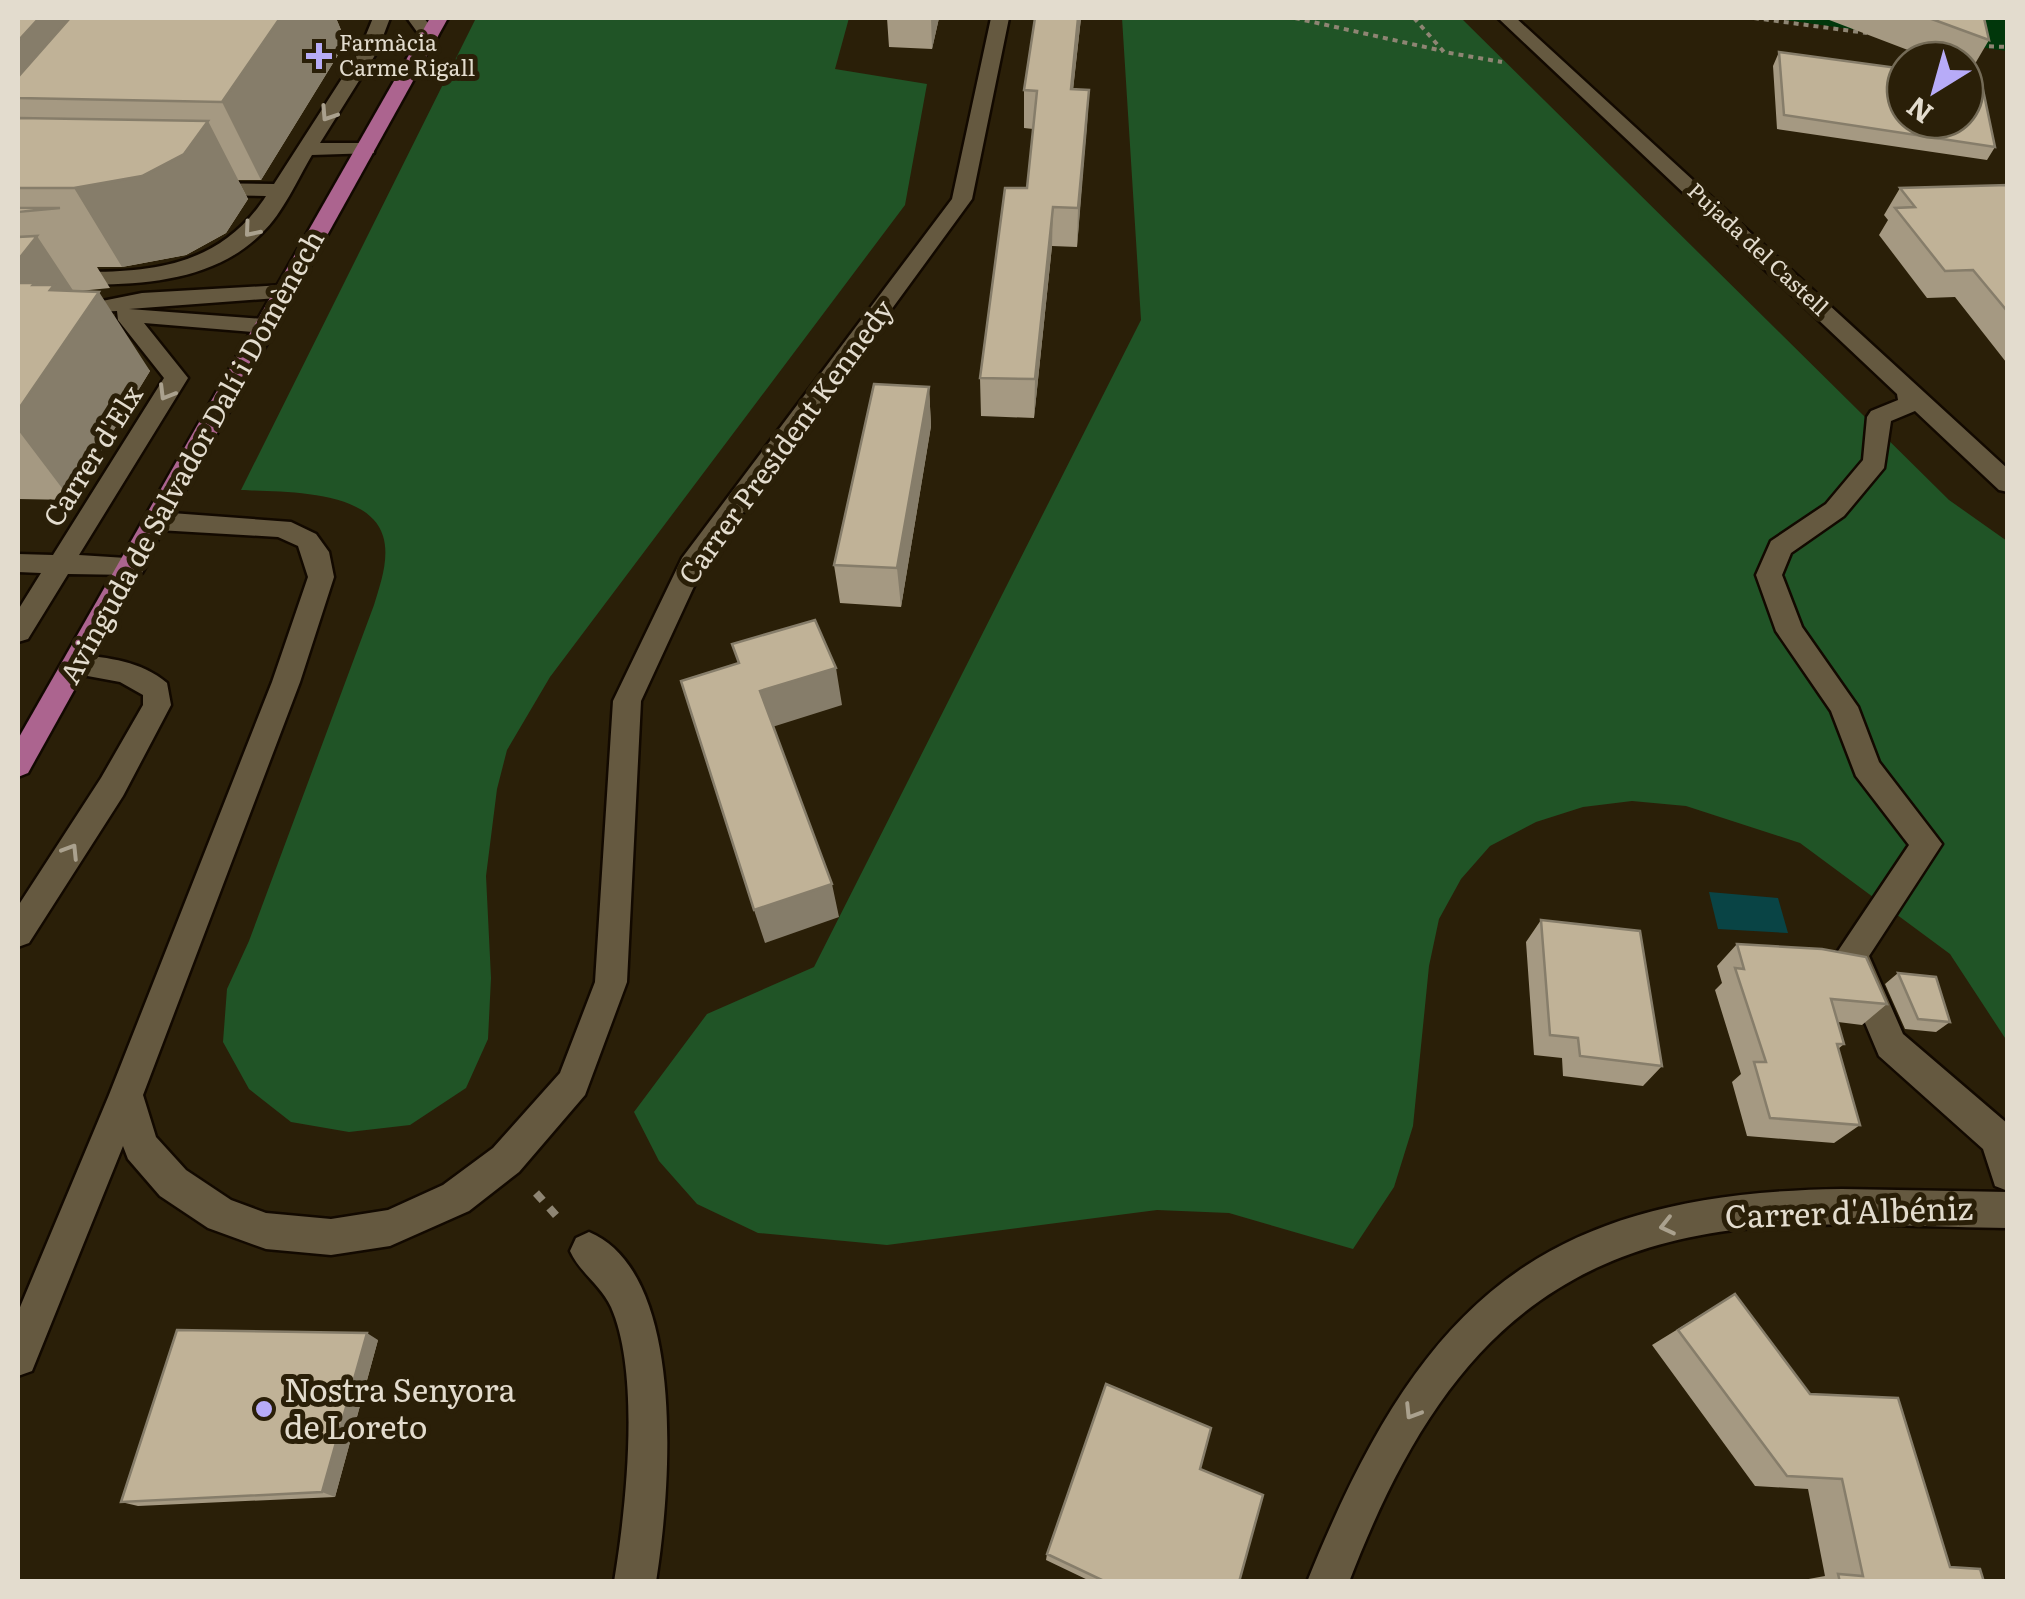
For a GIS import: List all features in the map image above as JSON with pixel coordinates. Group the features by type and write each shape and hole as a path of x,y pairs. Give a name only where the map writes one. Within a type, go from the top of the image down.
{"main road":[{"name":"Avinguda de Salvador Dalí i Domènech","path":"18,765 439,18"}],"street":[{"path":"18,276 142,278 176,271 240,244 256,228 368,52 381,18"},
{"path":"415,18 429,36"},
{"name":"Carrer President Kennedy","path":"126,1095 141,1147 172,1183 222,1215 266,1231 331,1238 390,1228 456,1198 506,1160 573,1083 611,982 628,701 692,564 962,199 1000,18"},
{"name":"Pujada del Castell","path":"1506,18 2004,477"},
{"path":"306,149 367,150"},
{"path":"181,188 279,190"},
{"path":"264,326 126,315 92,308 142,300 283,292"},
{"name":"Carrer d'Elx","path":"18,632 176,378 126,315"},
{"path":"1906,386 1910,404 1879,417 1875,462 1835,510 1780,548 1769,575 1790,632 1844,706 1866,768 1927,844 1852,954 1891,1045 1998,1139 2008,1174"},
{"path":"18,1357 126,1095 286,682 322,577 316,552 308,540 282,528 158,521"},
{"path":"18,563 133,566"},
{"path":"18,933 112,787 158,704 157,691 146,680 114,668 76,665"},
{"name":"Carrer d'Albéniz","path":"1328,1582 1350,1523 1413,1408 1470,1333 1522,1290 1592,1250 1662,1226 1741,1211 2008,1210"},
{"path":"588,1251 624,1292 642,1352 646,1530 636,1582"}],"path":[{"path":"1296,18 1444,52"},
{"path":"1754,18 1871,34"},
{"path":"506,1160 588,1251"}],"green space":[{"path":"476,18 849,18 835,69 927,84 905,205 550,677 507,750 497,789 486,876 491,978 488,1039 466,1088 410,1125 349,1132 291,1122 249,1089 223,1042 227,989 249,941 374,605 385,544 375,521 361,509 342,501 300,493 241,490"},
{"path":"1122,18 1461,18 1949,500 2007,541 2007,1041 1950,954 1800,843 1686,806 1632,801 1583,807 1536,822 1490,846 1461,879 1439,919 1429,966 1413,1126 1394,1187 1353,1249 1229,1213 1157,1210 887,1245 758,1233 697,1204 659,1161 634,1112 707,1014 814,967 1141,320"},
{"path":"1771,18 2007,18 2007,51 1985,48 1985,40 1928,40"}],"water":[{"path":"1709,892 1778,898 1788,933 1718,929"}],"building":[{"path":"18,18 39,18 18,41"},
{"path":"70,18 280,18 222,102 18,98 18,77"},
{"path":"1035,18 1078,18 1071,89 1089,90 1078,208 1053,207 1035,379 980,378 1005,188 1027,188 1037,91 1024,90"},
{"path":"1929,18 1984,18 1989,40"},
{"path":"1779,52 1885,66 1885,130 1784,115"},
{"path":"1985,99 1995,147 1949,140 1985,140"},
{"path":"18,118 208,121 184,154 142,176 74,188 18,188"},
{"path":"2008,185 2008,312 1973,270 1945,271 1895,208 1915,207 1900,188"},
{"path":"18,208 60,208 18,212"},
{"path":"37,236 18,260 18,237"},
{"path":"18,283 54,285 50,290 99,292 18,410"},
{"path":"874,384 929,387 897,568 834,565"},
{"path":"815,620 836,668 760,691 832,884 754,910 681,681 739,663 732,644"},
{"path":"1541,920 1640,931 1662,1066 1580,1056 1578,1038 1550,1035"},
{"path":"1737,944 1822,949 1866,957 1887,1004 1831,999 1844,1044 1837,1044 1860,1125 1770,1118 1754,1062 1766,1062 1735,968 1744,969"},
{"path":"1898,973 1936,977 1950,1022 1918,1019"},
{"path":"1735,1294 1810,1394 1898,1398 1950,1567 1980,1569 1984,1582 1840,1582 1838,1574 1863,1576 1842,1479 1787,1476 1678,1330"},
{"name":"Nostra Senyora de Loreto","path":"177,1330 367,1333 322,1492 121,1502"},
{"path":"1106,1384 1211,1428 1200,1469 1263,1495 1239,1582 1106,1582 1047,1554"}],"place":[{"name":"Farmàcia Carme Rigall","path":"319,56"},
{"name":"Nostra Senyora de Loreto","path":"264,1409"}]}
